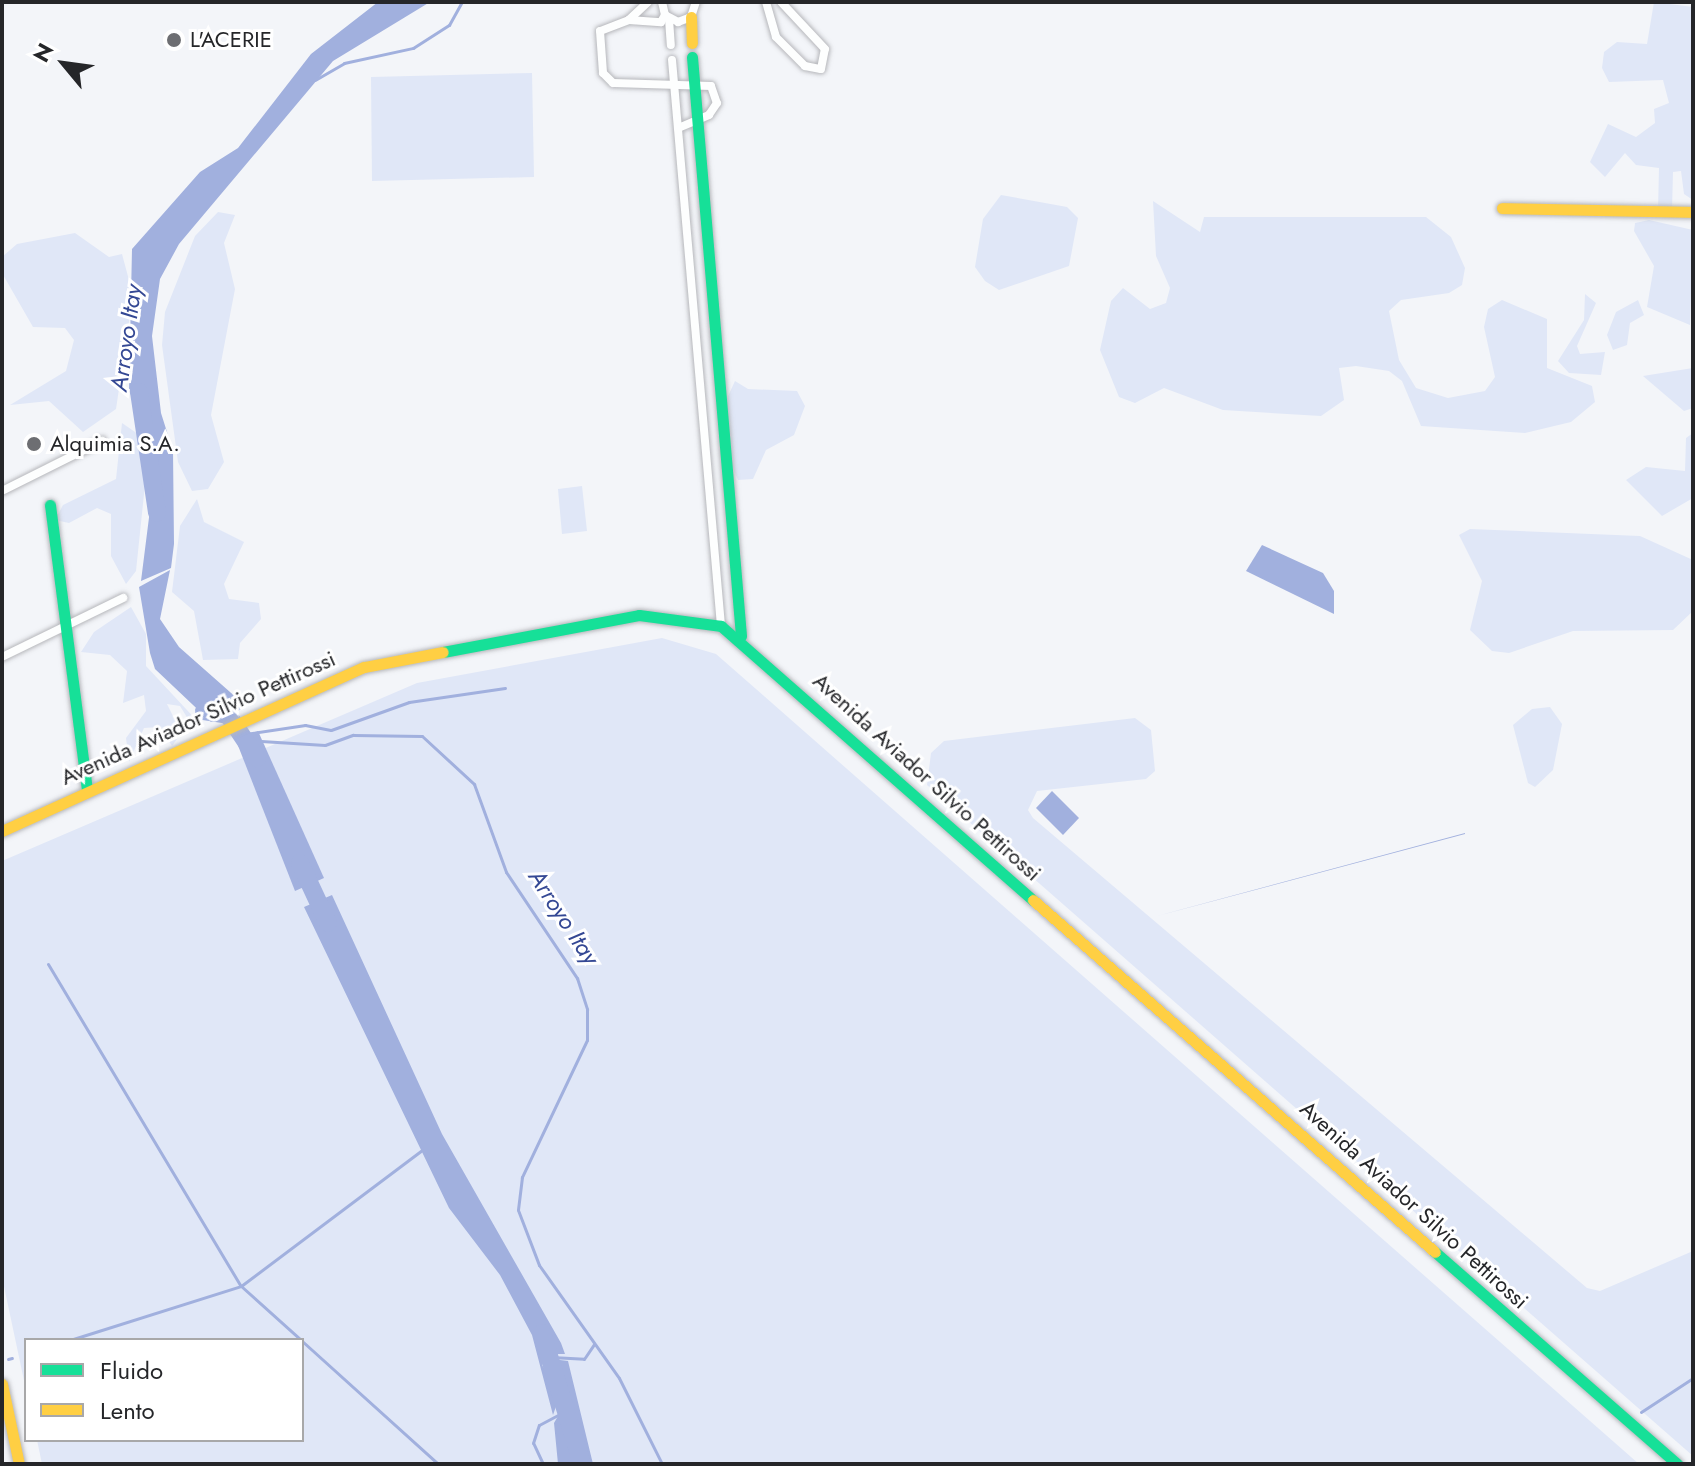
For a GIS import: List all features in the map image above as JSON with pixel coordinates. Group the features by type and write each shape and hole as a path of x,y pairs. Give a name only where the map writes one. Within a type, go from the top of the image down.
{"main road":[{"path":"691,17 692,43"},
{"path":"692,57 703,294 741,636"},
{"path":"1502,208 1693,212"},
{"path":"50,505 69,626 87,789"},
{"name":"Avenida Aviador Silvio Pettirossi","path":"2,831 209,733 364,667 568,626 674,614 721,626 741,636 1677,1464"},
{"path":"2,1384 19,1464"}],"street":[{"path":"648,2 629,20 600,31 605,78 674,84 693,82 711,86 717,103 695,126 679,128"},
{"path":"662,2 671,45"},
{"path":"629,20 661,22 667,17 691,17 696,2"},
{"path":"766,2 776,37 805,66 821,69 825,49 781,2"},
{"path":"672,60 703,294 721,626"},
{"path":"2,491 102,441"},
{"path":"2,657 123,598"}],"shaded area":[{"path":"1654,2 1693,7 1693,200 1684,194 1681,171 1673,172 1672,210 1658,210 1659,168 1636,165 1625,153 1605,177 1590,162 1608,124 1636,137 1655,123 1654,109 1669,103 1663,80 1609,82 1602,68 1604,52 1617,42 1647,44"},
{"path":"532,73 534,177 372,181 371,77"},
{"path":"1001,195 1067,207 1078,218 1069,266 999,290 985,281 975,267 983,219"},
{"path":"1153,201 1200,232 1204,217 1426,217 1451,237 1465,268 1462,285 1449,293 1401,300 1389,311 1399,360 1416,388 1448,398 1485,391 1495,377 1484,327 1488,309 1502,300 1547,319 1547,368 1592,386 1595,402 1571,422 1525,433 1421,426 1402,381 1389,371 1356,366 1339,368 1344,400 1321,416 1223,410 1164,388 1135,403 1119,397 1100,350 1111,301 1123,288 1150,309 1166,303 1170,288 1156,256"},
{"path":"218,212 235,215 224,243 235,289 211,415 224,462 208,489 192,491 178,462 162,345 165,312 195,236"},
{"path":"1649,220 1693,230 1690,325 1647,307 1654,266 1634,231 1635,223"},
{"path":"75,233 109,257 122,254 133,295 116,409 83,432 49,401 10,405 66,371 74,340 65,328 33,327 2,273 2,257 17,244"},
{"path":"1585,294 1596,303 1577,346 1580,354 1605,352 1601,375 1569,373 1558,361 1584,320"},
{"path":"1638,300 1644,315 1630,323 1627,345 1613,350 1607,335 1616,312"},
{"path":"1693,368 1693,408 1684,411 1643,376"},
{"path":"735,381 748,389 797,391 805,406 794,435 766,450 753,479 738,480 731,464 724,405"},
{"path":"122,423 138,434 146,475 136,571 126,584 111,556 111,514 97,508 69,523 55,520 63,505 116,479"},
{"path":"1693,433 1693,498 1662,516 1626,480 1646,467 1685,471 1686,438"},
{"path":"582,486 587,531 562,534 558,489"},
{"path":"197,499 204,522 244,542 224,584 229,599 259,603 261,619 240,643 238,659 203,660 194,611 172,592 180,526"},
{"path":"1470,529 1640,536 1693,560 1693,611 1673,630 1573,631 1509,653 1492,651 1470,630 1482,581 1459,535"},
{"path":"131,607 146,634 146,666 200,724 193,727 180,706 167,704 181,732 177,739 172,746 160,727 144,728 129,762 126,738 146,711 144,695 123,703 127,671 110,655 81,652 94,632"},
{"path":"662,638 716,654 1639,1464 42,1464 37,1442 304,1442 304,1338 24,1338 24,1381 2,1277 2,861 417,683"},
{"path":"1550,707 1562,724 1553,770 1535,787 1528,783 1513,725 1532,709"},
{"path":"1135,718 1151,730 1155,771 1146,779 1037,791 1028,810 1033,818 1587,1288 1600,1291 1693,1251 1693,1456 927,785 931,753 944,741"}],"water":[{"path":"378,2 430,2 333,61 179,244 160,279 152,336 161,413 173,451 174,544 171,568 141,581 155,470 151,435 129,391 132,249 200,172 238,148 311,54"},
{"path":"1262,545 1323,573 1334,591 1334,614 1246,571"},
{"path":"170,570 160,619 179,647 247,707 211,722 155,669 150,653 139,587"},
{"path":"258,731 324,878 295,891 237,743"},
{"path":"1052,791 1079,818 1063,835 1036,808"},
{"path":"1465,833 1465,834 1157,916"},
{"path":"332,895 442,1134 561,1343 565,1354 549,1354 542,1365 560,1395 553,1415 532,1335 500,1275 449,1208 304,907"},
{"path":"552,1359 568,1361 593,1464 558,1464 554,1423 568,1399 548,1369"}],"waterway":[{"name":"Arroyo Itay","path":"315,80 344,63 413,48 449,25 462,2"},
{"name":"Arroyo Itay","path":"139,392 157,513"},
{"path":"245,734 305,725 331,730 409,702 505,688"},
{"name":"Arroyo Itay","path":"204,711 228,715 257,758"},
{"name":"Arroyo Itay","path":"261,741 325,745 353,735 422,736 474,784 506,872 577,978 587,1009 587,1040 522,1177 518,1210 539,1265 619,1378 662,1464"},
{"name":"Arroyo Itay","path":"300,863 328,923"},
{"path":"48,964 241,1286 422,1150"},
{"path":"76,1338 241,1286 299,1338"},
{"name":"Arroyo Itay","path":"542,1333 582,1464"},
{"path":"304,1343 438,1464"},
{"name":"Arroyo Itay","path":"543,1464 533,1443 539,1425 560,1414 563,1390 544,1369 551,1357 584,1359 594,1344"},
{"path":"8,1359 12,1358"},
{"path":"1641,1412 1693,1378"}],"traffic: fast":[{"path":"692,57 741,636"},
{"path":"50,505 87,789"},
{"path":"443,652 639,615 721,626 1033,900"},
{"path":"1435,1252 1677,1464"}],"traffic: slow":[{"path":"691,17 692,43"},
{"path":"1502,208 1693,212"},
{"path":"2,831 364,667 443,652"},
{"path":"1033,900 1435,1252"},
{"path":"2,1384 19,1464"}],"place":[{"name":"L'ACERIE","path":"174,40"},
{"name":"Alquimia S.A.","path":"34,444"}]}
